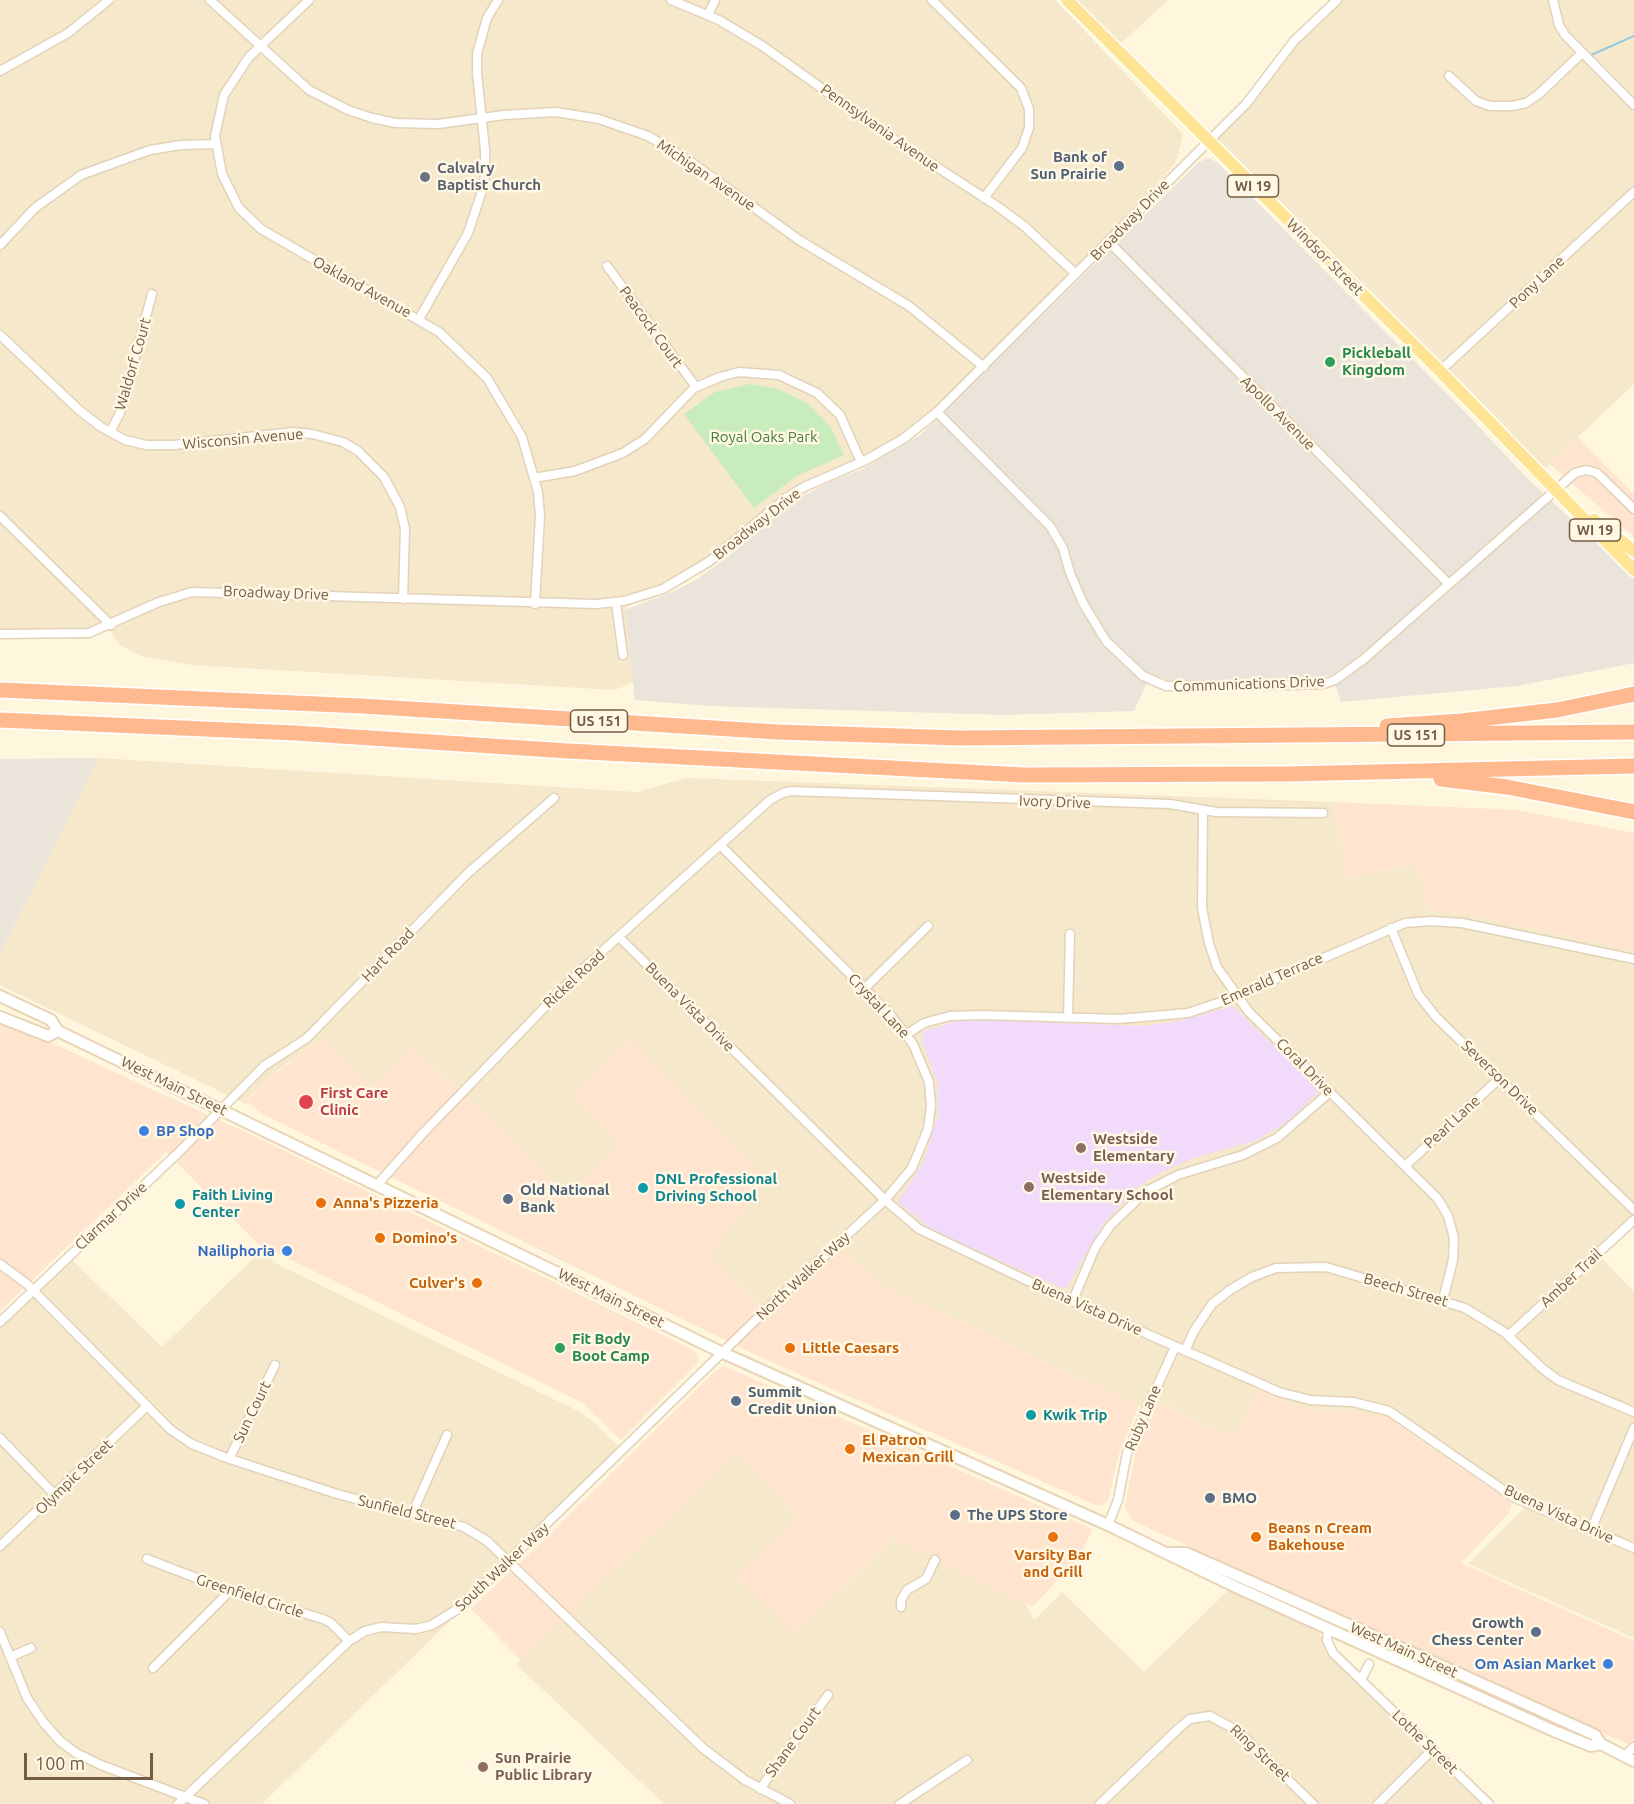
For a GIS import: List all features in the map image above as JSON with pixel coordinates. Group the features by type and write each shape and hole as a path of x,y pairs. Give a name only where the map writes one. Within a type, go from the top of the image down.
{"highway":[{"name":"US 151","path":"0,690 338,705 778,732 960,738 1199,738 1634,732"},
{"path":"1199,738 1461,721 1557,710 1634,694"},
{"name":"US 151","path":"0,721 44,721 1012,774 1322,774 1634,766"},
{"path":"1322,774 1456,780 1507,787 1634,812"}],"main road":[{"name":"Windsor Street","path":"1067,0 1440,371 1634,570"},
{"name":"Windsor Street","path":"1555,490 1634,551"},
{"name":"West Main Street","path":"0,998 51,1020 58,1031 723,1353 1108,1525 1169,1553 1183,1563 1554,1731 1591,1746 1601,1744"},
{"name":"West Main Street","path":"0,1017 48,1036 58,1031"},
{"name":"West Main Street","path":"1169,1553 1186,1553 1281,1594 1594,1735 1601,1744 1629,1759"}],"street":[{"path":"0,71 68,33 109,0"},
{"name":"Michigan Avenue","path":"210,0 309,90 348,110 372,118 416,124 531,112 568,114 599,119 648,136 694,164 799,240 909,306 984,367"},
{"name":"Oakland Avenue","path":"309,0 260,47 234,76 224,95 216,127 216,144 227,186 251,221 295,249 419,319 455,345 487,378 517,428 534,478 540,516 536,604"},
{"path":"419,319 476,214 485,175 477,54 487,18 498,0"},
{"name":"Pennsylvania Avenue","path":"671,0 708,15 764,47 883,132 1024,226 1076,274"},
{"path":"708,15 715,0"},
{"path":"932,0 1021,88 1029,109 1029,128 1022,148 984,198"},
{"name":"Broadway Drive","path":"0,634 72,635 89,633 159,602 192,592 536,604 616,603 663,589 697,570 786,498 804,487 861,462 903,438 937,412 1208,141 1263,84 1294,41 1337,0"},
{"path":"1552,0 1558,24 1582,53 1634,105"},
{"path":"1449,76 1476,100 1490,106 1512,106 1526,103 1539,94 1582,53"},
{"path":"0,245 42,203 81,175 150,150 181,145 216,144"},
{"name":"Pony Lane","path":"1440,371 1634,192"},
{"name":"Apollo Avenue","path":"1108,242 1448,583"},
{"name":"Peacock Court","path":"607,266 696,387"},
{"name":"Waldorf Court","path":"110,432 120,413 152,294"},
{"name":"Wisconsin Avenue","path":"0,335 79,410 124,440 146,445 294,432 344,442 377,468 393,491 400,507 405,529 403,599"},
{"path":"534,478 575,471 623,453 645,439 684,396 696,387 720,376 739,372 766,373 788,378 817,393 840,415 861,462"},
{"name":"Communications Drive","path":"937,412 1050,526 1063,548 1070,573 1094,624 1113,648 1150,681 1180,687 1329,682 1344,675 1575,472 1586,470 1597,473 1634,509"},
{"path":"0,516 111,625"},
{"path":"616,603 623,655"},
{"name":"Ivory Drive","path":"787,792 1170,804 1203,810 1323,813"},
{"name":"Rickel Road","path":"378,1184 411,1146 558,993 770,800 787,792"},
{"name":"Hart Road","path":"222,1109 264,1066 307,1038 468,873 554,798"},
{"name":"Coral Drive","path":"1203,810 1204,923 1217,966 1248,1011 1438,1199 1448,1216 1454,1238 1453,1260 1443,1300"},
{"name":"Crystal Lane","path":"721,846 907,1034 922,1062 928,1082 928,1129 921,1152 909,1172 885,1200"},
{"name":"Emerald Terrace","path":"907,1034 924,1023 950,1016 982,1014 1068,1018 1155,1018 1188,1013 1405,923 1431,921 1462,923 1634,959"},
{"path":"864,988 928,926"},
{"name":"Severson Drive","path":"1391,928 1405,965 1425,1003 1634,1210"},
{"path":"1068,1018 1070,934"},
{"name":"Buena Vista Drive","path":"619,937 904,1218 942,1242 1279,1392 1310,1400 1353,1402 1389,1411 1515,1497 1634,1548"},
{"name":"Pearl Lane","path":"1405,1166 1500,1078"},
{"path":"1072,1300 1095,1248 1110,1226 1145,1192 1178,1175 1243,1155 1277,1138 1330,1092"},
{"name":"Clarmar Drive","path":"0,1322 222,1109"},
{"name":"North Walker Way","path":"723,1353 885,1200"},
{"name":"Amber Trail","path":"1508,1336 1634,1220"},
{"name":"Sunfield Street","path":"0,1264 33,1290 147,1406 180,1436 229,1459 337,1494 413,1512 472,1531 510,1562 704,1749 760,1789 790,1804"},
{"name":"Beech Street","path":"1185,1351 1194,1331 1212,1304 1252,1276 1276,1268 1326,1267 1443,1300 1487,1319 1558,1380 1634,1412"},
{"name":"Ruby Lane","path":"1108,1525 1118,1500 1128,1454 1175,1347"},
{"name":"South Walker Way","path":"181,1801 349,1641 365,1631 381,1627 416,1629 432,1625 461,1607 723,1353"},
{"name":"Sun Court","path":"229,1459 275,1365"},
{"name":"Olympic Street","path":"0,1546 147,1406"},
{"path":"1591,1530 1634,1428"},
{"path":"413,1512 447,1435"},
{"path":"0,1438 55,1495"},
{"name":"Greenfield Circle","path":"147,1559 230,1591 322,1619 331,1623 349,1641"},
{"path":"901,1607 901,1600 907,1590 926,1579 936,1560"},
{"path":"153,1668 230,1591"},
{"name":"Lothe Street","path":"1328,1629 1329,1648 1489,1804"},
{"path":"0,1632 35,1711 60,1741 88,1759 181,1801 204,1804"},
{"path":"10,1657 31,1648"},
{"path":"1361,1680 1369,1664"},
{"name":"Shane Court","path":"760,1789 828,1695"},
{"name":"Ring Street","path":"1100,1804 1179,1728 1190,1719 1200,1717 1217,1718 1233,1727 1313,1804"},
{"path":"1629,1759 1634,1747"},
{"path":"1378,1804 1433,1749"},
{"path":"900,1804 967,1760"}],"shaded area":[{"path":"0,0 1055,0 1183,134 1176,162 1109,242 903,439 804,487 697,570 624,601 639,680 615,690 192,665 144,657 121,646 106,627 89,633 0,634"},
{"path":"1067,0 1168,0 1116,48"},
{"path":"1337,0 1634,0 1634,384 1539,474 1208,141 1246,104 1285,53"},
{"path":"1209,158 1218,163 1459,406 1529,480 1634,578 1634,663 1517,686 1341,702 1332,675 1309,679 1198,683 1168,680 1151,674 1134,711 1004,715 711,706 635,700 625,610 677,590 697,579 728,557 794,501 829,482 863,469 920,435 1199,162"},
{"path":"1578,437 1634,495 1634,537 1550,464"},
{"path":"99,758 636,792 687,778 1334,802 1348,878 1417,863 1429,911 1468,915 1634,950 1634,1220 1598,1254 1634,1292 1634,1638 1468,1564 1529,1503 1417,1429 1413,1434 1400,1425 1358,1412 1306,1410 1258,1389 1234,1438 1159,1401 1153,1412 877,1283 841,1248 771,1316 709,1255 621,1143 568,1197 469,1099 412,1048 372,1088 321,1039 278,1070 249,1097 248,1105 0,985 0,954"},
{"path":"99,758 0,954 0,759"},
{"path":"1334,802 1517,810 1634,833 1634,950 1468,915 1429,911 1416,863 1348,879"},
{"name":"Westside Elementary","path":"1233,1006 1317,1089 1317,1093 1290,1120 1257,1140 1191,1159 1140,1185 1103,1224 1067,1287 1062,1288 962,1244 929,1227 898,1202 924,1161 938,1115 937,1081 922,1041 924,1031 957,1021 983,1020 1143,1026 1184,1020"},
{"path":"0,1023 45,1040 256,1137 689,1348 698,1355 697,1364 621,1440 583,1403 265,1247 263,1249 166,1152 0,1311"},
{"path":"630,1038 768,1179 710,1255 770,1316 841,1248 878,1283 1139,1405 1119,1453 1108,1501 1102,1505 1096,1505 760,1357 264,1115 247,1102 263,1083 321,1039 372,1088 412,1048 469,1099 569,1196 621,1143 573,1095"},
{"path":"261,1251 275,1263 576,1410 591,1420 624,1451 262,1804 0,1804 0,1322 68,1256 162,1347"},
{"path":"724,1366 1092,1529 1080,1557 1032,1607 894,1538 794,1634 735,1576 798,1517 736,1453 521,1660 471,1609 716,1370"},
{"path":"1258,1389 1306,1410 1347,1411 1387,1417 1512,1503 1509,1513 1461,1563 1634,1641 1634,1747 1133,1521 1125,1507 1136,1450 1158,1401 1234,1438"},
{"path":"736,1452 798,1517 794,1634 894,1538 1025,1603 1034,1620 1062,1592 1144,1672 1237,1582 1314,1616 1319,1634 1339,1657 1489,1804 664,1804 516,1664"}],"green space":[{"name":"Royal Oaks Park","path":"750,384 779,389 807,403 830,426 844,455 797,476 754,508 684,414 715,392"}],"waterway":[{"path":"1589,56 1634,36"}],"place":[{"name":"Bank of Sun Prairie","path":"1119,166"},
{"name":"Calvalry Baptist Church","path":"425,177"},
{"name":"Pickleball Kingdom","path":"1330,362"},
{"name":"First Care Clinic","path":"306,1102"},
{"name":"BP Shop","path":"144,1131"},
{"name":"Westside Elementary","path":"1081,1148"},
{"name":"Westside Elementary School","path":"1029,1187"},
{"name":"DNL Professional Driving School","path":"643,1188"},
{"name":"Old National Bank","path":"508,1199"},
{"name":"Anna's Pizzeria","path":"321,1203"},
{"name":"Faith Living Center","path":"180,1204"},
{"name":"Domino's","path":"380,1238"},
{"name":"Nailiphoria","path":"287,1251"},
{"name":"Culver's","path":"477,1283"},
{"name":"Fit Body Boot Camp","path":"560,1348"},
{"name":"Little Caesars","path":"790,1348"},
{"name":"Summit Credit Union","path":"736,1401"},
{"name":"Kwik Trip","path":"1031,1415"},
{"name":"El Patron Mexican Grill","path":"850,1449"},
{"name":"BMO","path":"1210,1498"},
{"name":"The UPS Store","path":"955,1515"},
{"name":"Varsity Bar and Grill","path":"1053,1537"},
{"name":"Beans n Cream Bakehouse","path":"1256,1537"},
{"name":"Growth Chess Center","path":"1536,1632"},
{"name":"Om Asian Market","path":"1608,1664"},
{"name":"Sun Prairie Public Library","path":"483,1767"}]}
